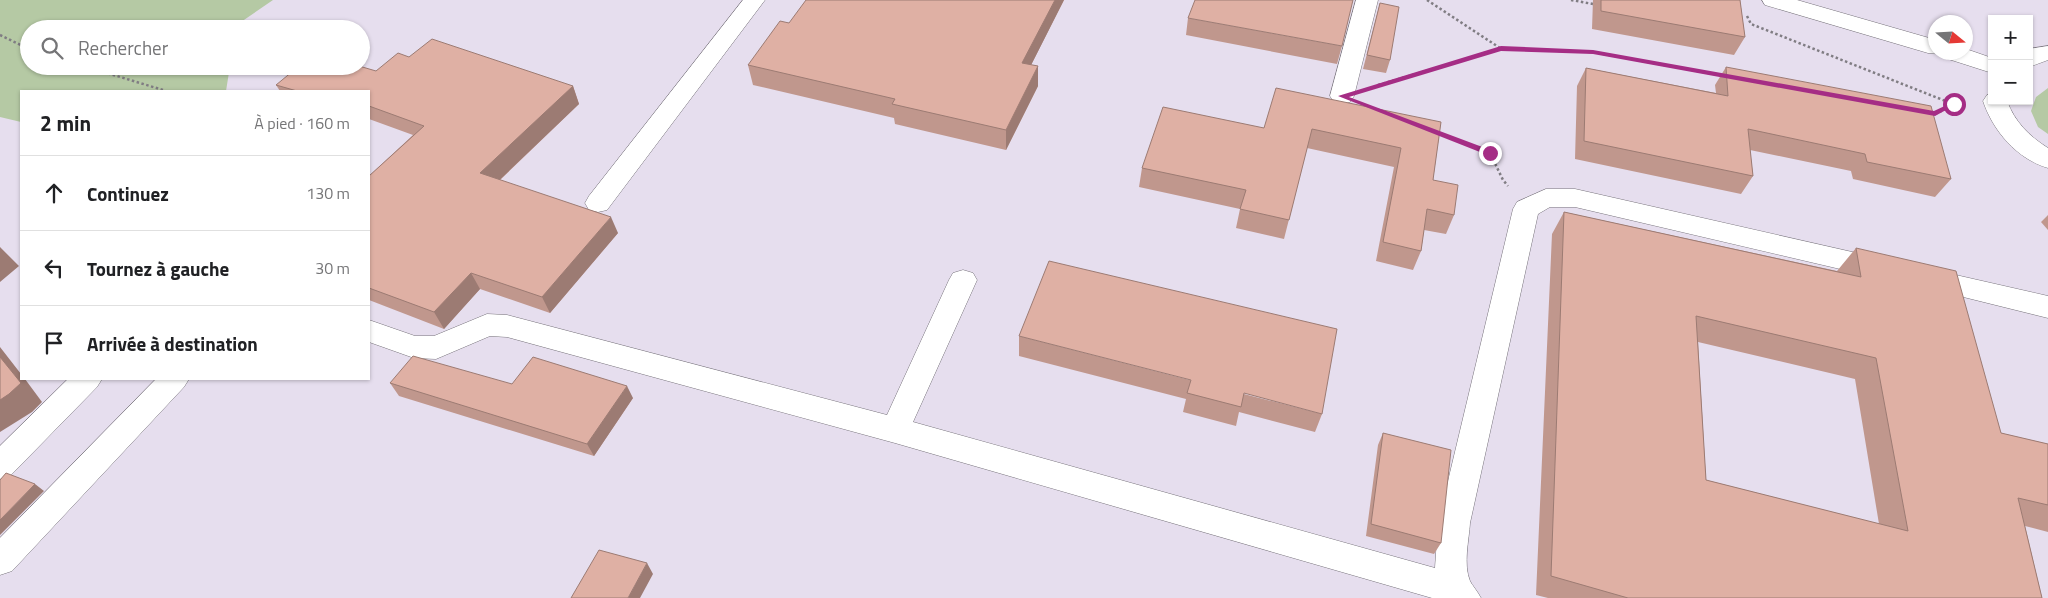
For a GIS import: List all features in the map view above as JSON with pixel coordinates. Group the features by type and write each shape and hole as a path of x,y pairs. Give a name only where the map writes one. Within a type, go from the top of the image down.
{"lane":[{"path":"598,203 754,0"},
{"path":"1342,96 1367,0"},
{"path":"1773,0 1928,46"},
{"path":"2033,57 2038,54 2048,53"},
{"path":"1973,60 1988,65"},
{"path":"1998,105 2012,133 2048,159"},
{"path":"1460,593 1451,562 1454,523 1526,209 1546,198 1575,198 2048,307"},
{"path":"895,430 963,280"},
{"path":"370,331 414,347 436,348 487,325 507,326 895,430 1460,593"},
{"path":"0,466 86,380"},
{"path":"0,560 173,380"}],"path":[{"path":"1427,0 1501,49"},
{"path":"1572,0 1593,4"},
{"path":"1743,8 1751,24 1954,104"},
{"path":"0,36 20,45"},
{"path":"1342,96 1501,49 1593,52 1730,77"},
{"path":"114,75 163,90"},
{"path":"1925,112 1935,114 1954,104 1988,99"},
{"path":"1435,132 1490,153 1503,180 1526,209"}],"shaded area":[{"path":"0,0 2048,0 2048,598 0,598"}],"green space":[{"path":"0,0 273,0 244,20 20,20 20,75 229,75 226,90 20,90 20,122 0,117"},
{"path":"2048,88 2048,134 2038,127 2031,111 2036,97"}],"building":[{"path":"806,0 1055,0 1022,63 1038,66 1006,130 892,104 895,99 748,65 780,21 789,23"},
{"path":"1195,0 1353,0 1342,46 1188,18"},
{"path":"1601,0 1740,0 1745,37 1601,11"},
{"path":"1380,3 1399,7 1390,60 1367,55"},
{"path":"432,39 573,86 480,173 611,217 542,297 471,273 434,312 370,288 370,175 424,126 370,106 370,90 294,90 276,85 288,75 370,75 370,69 376,71 398,53 409,57"},
{"path":"1726,67 1931,106 1951,179 1867,162 1865,154 1748,129 1753,176 1584,141 1586,68 1728,96"},
{"path":"1276,88 1441,122 1433,180 1458,185 1454,215 1427,209 1421,251 1383,242 1401,148 1312,129 1289,220 1240,209 1246,190 1142,168 1163,107 1264,128"},
{"path":"1564,212 1861,277 1856,248 1956,271 2001,433 2048,444 2048,505 2018,498 2042,598 1628,598 1551,576","holes":["1696,316 1876,358 1908,531 1706,480"]},
{"path":"1049,261 1337,329 1322,414 1244,393 1241,407 1187,393 1191,380 1019,336"},
{"path":"413,356 512,384 533,357 627,386 587,444 390,383"},
{"path":"0,357 21,383 0,400"},
{"path":"1383,433 1451,450 1441,543 1371,524"},
{"path":"6,473 35,484 0,520 0,480"},
{"path":"599,550 647,563 628,598 571,598"}],"route":[{"path":"1490,153 1342,96 1501,49 1593,52 1935,114 1954,104"}]}
